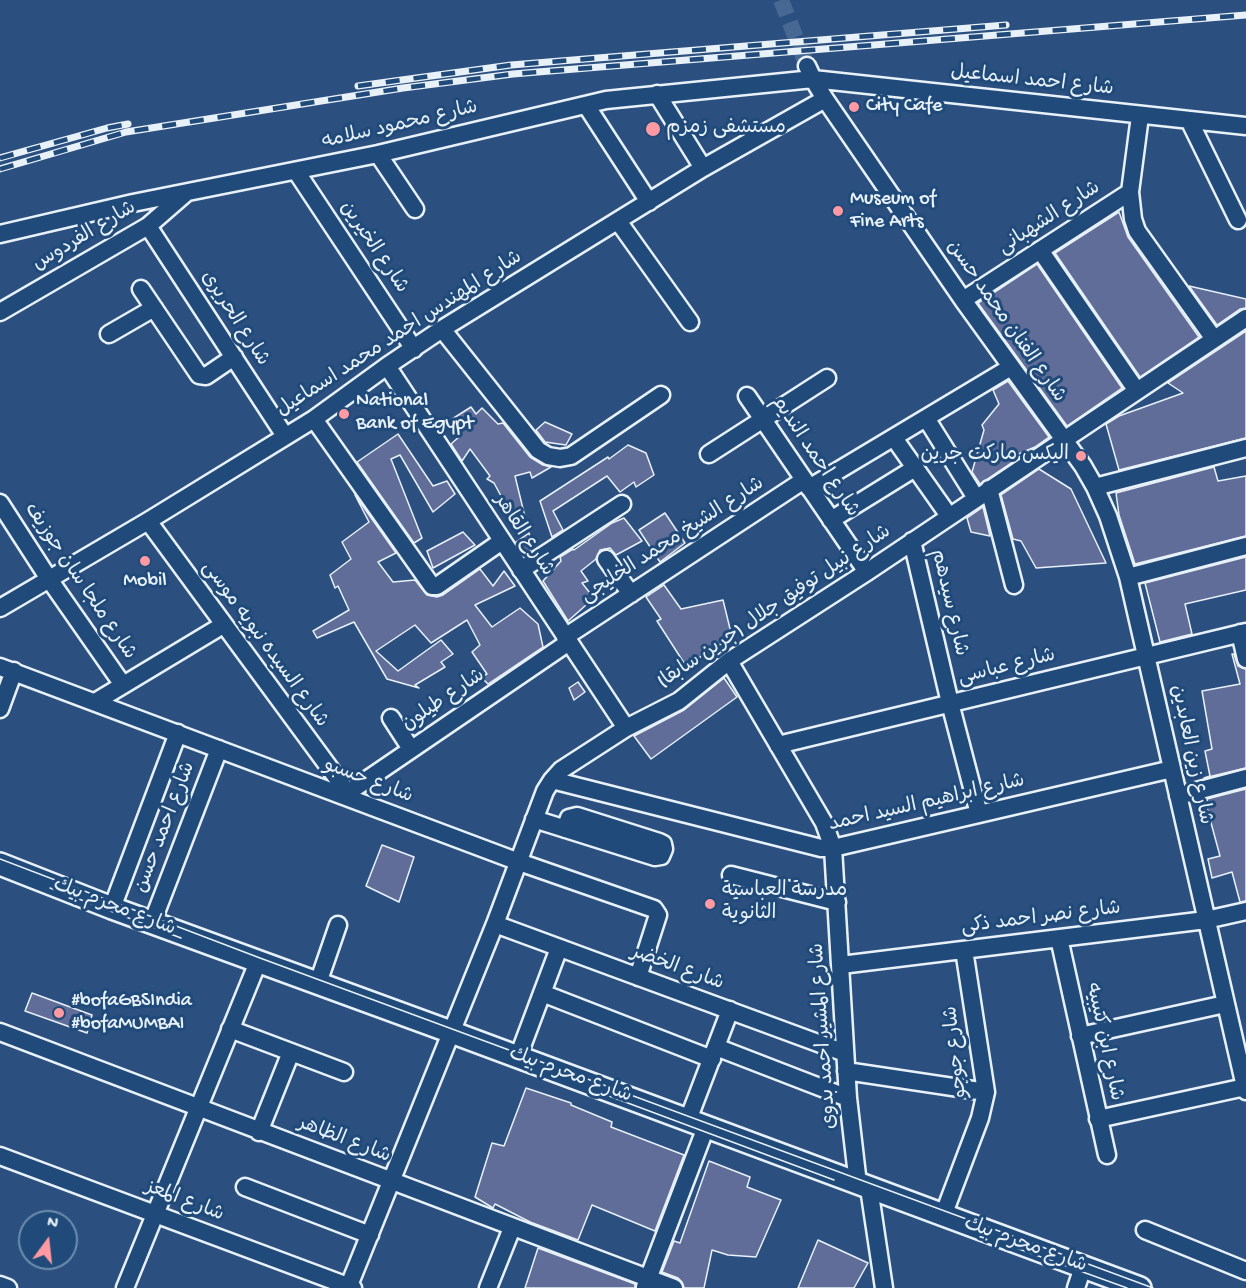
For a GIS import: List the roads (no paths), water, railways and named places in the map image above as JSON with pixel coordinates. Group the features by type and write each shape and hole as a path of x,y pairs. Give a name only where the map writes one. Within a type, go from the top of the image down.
{"main road":[{"name":"شارع محرم بيك","path":"0,864 152,923 1140,1288"}],"street":[{"name":"شارع محمود سلامه","path":"0,234 188,192 378,154 586,105 810,72"},
{"name":"شارع الفنان محمد حسن","path":"810,72 825,99 1062,440"},
{"name":"شارع احمد اسماعيل","path":"810,72 1140,116 1246,126"},
{"path":"657,94 703,168"},
{"name":"شارع المهندس احمد محمد اسماعيل","path":"0,608 314,419 442,329 703,168 825,99"},
{"path":"586,105 649,202"},
{"path":"1140,116 1130,192 1130,207 1137,231 1214,339"},
{"path":"1189,120 1239,220"},
{"path":"378,154 415,208"},
{"name":"شارع الخيرين","path":"296,171 414,349"},
{"name":"شارع الفردوس","path":"0,312 148,226 188,192"},
{"name":"شارع الشهبانى","path":"963,300 1130,192"},
{"path":"618,221 690,322"},
{"name":"شارع الحريرى","path":"148,226 285,436"},
{"path":"1040,250 1137,391"},
{"path":"141,289 199,375 206,376 234,357"},
{"path":"109,334 154,308"},
{"name":"شارع نبيل توفيق جلال (جرين سابقا)","path":"350,1288 495,924 545,791 561,770 626,728 680,701 729,661 867,572 1246,318"},
{"path":"442,329 538,450 549,456 560,458 571,456 661,395"},
{"name":"شارع القاهر","path":"387,366 626,728"},
{"name":"شارع الشيخ محمد الخليجى","path":"567,640 631,594 807,484 894,438 1011,367"},
{"path":"709,454 827,378"},
{"name":"شارع احمد النديم","path":"747,396 867,572"},
{"path":"927,418 983,493 1014,585"},
{"path":"314,419 432,586 438,586 502,541"},
{"path":"894,438 949,516"},
{"name":"شارع زين العابدين","path":"1062,440 1083,466 1095,487 1108,516 1128,577 1225,1004 1243,1063 1245,1089"},
{"path":"1095,487 1246,448"},
{"path":"831,520 915,468"},
{"name":"شارع ملجا سان جوزيف","path":"0,503 49,579 123,685"},
{"path":"521,570 622,504"},
{"name":"شارع السيده نبويه موسى","path":"148,521 345,794"},
{"name":"شارع سيدهم","path":"912,541 950,703 980,814"},
{"path":"1128,577 1246,546"},
{"path":"606,559 631,594"},
{"path":"95,702 223,625"},
{"path":"1243,633 1246,659"},
{"name":"شارع عباسى","path":"778,745 1243,633"},
{"name":"شارع طيلون","path":"345,794 567,640"},
{"name":"شارع المشير احمد بدوى","path":"729,661 824,824 833,848 848,1098 884,1288"},
{"path":"0,709 7,669"},
{"name":"شارع حسبو","path":"7,669 345,794 519,862 656,910 657,917 638,977"},
{"path":"392,718 411,749"},
{"path":"112,908 178,733"},
{"name":"شارع احمد حسن","path":"152,923 219,749"},
{"name":"شارع ابراهيم السيد احمد","path":"552,780 822,848 833,848 1172,769"},
{"path":"1178,796 1246,778"},
{"path":"534,819 565,829 655,857 661,856 664,849 663,844 659,842 577,816 569,818 565,829"},
{"path":"731,875 837,902"},
{"name":"شارع نصر احمد ذكى","path":"841,965 1206,920 1246,912"},
{"name":"شارع الخضر","path":"495,924 845,1053"},
{"path":"318,983 338,925"},
{"name":"شارع ابن كتيبيه","path":"1059,938 1107,1155"},
{"path":"518,1057 559,948"},
{"name":"شارع جوجو","path":"943,1216 980,1118 986,1092 964,950"},
{"path":"125,1288 258,962"},
{"path":"542,993 848,1098"},
{"path":"1080,1036 1225,1004"},
{"path":"647,1283 697,1124 714,1053 730,1010"},
{"path":"230,1029 344,1072"},
{"name":"شارع الظاهر","path":"0,1032 512,1228 647,1283 674,1288"},
{"path":"259,1132 291,1052"},
{"path":"846,1071 986,1092"},
{"path":"1098,1119 1245,1089"},
{"name":"شارع المعز","path":"0,1156 350,1288"},
{"path":"245,1187 370,1235"},
{"path":"488,1288 512,1228"},
{"path":"1145,1230 1246,1271"},
{"path":"1076,1288 1083,1267"},
{"path":"0,1285 8,1288"}],"tunnel":[{"path":"781,0 807,66"}],"tram line":[{"path":"0,859 260,958 1153,1288"},
{"path":"50,888 181,938"},
{"path":"601,1093 834,1180"},
{"path":"1008,1245 1127,1288"}],"railway":[{"path":"0,169 126,132 403,88 513,74 1246,15"},
{"path":"358,86 511,65 1006,25"},
{"path":"0,158 128,124"}],"place":[{"name":"City Cafe","path":"854,107"},
{"name":"مستشفى زمزم","path":"653,129"},
{"name":"Museum of Fine Arts","path":"838,211"},
{"name":"National Bank of Egypt","path":"344,414"},
{"name":"اليكس ماركت جرين","path":"1081,456"},
{"name":"Mobil","path":"145,561"},
{"name":"مدرسة العباسية الثانوية","path":"710,904"},
{"name":"#bofaGBSIndia #bofaMUMBAI","path":"59,1013"}]}
